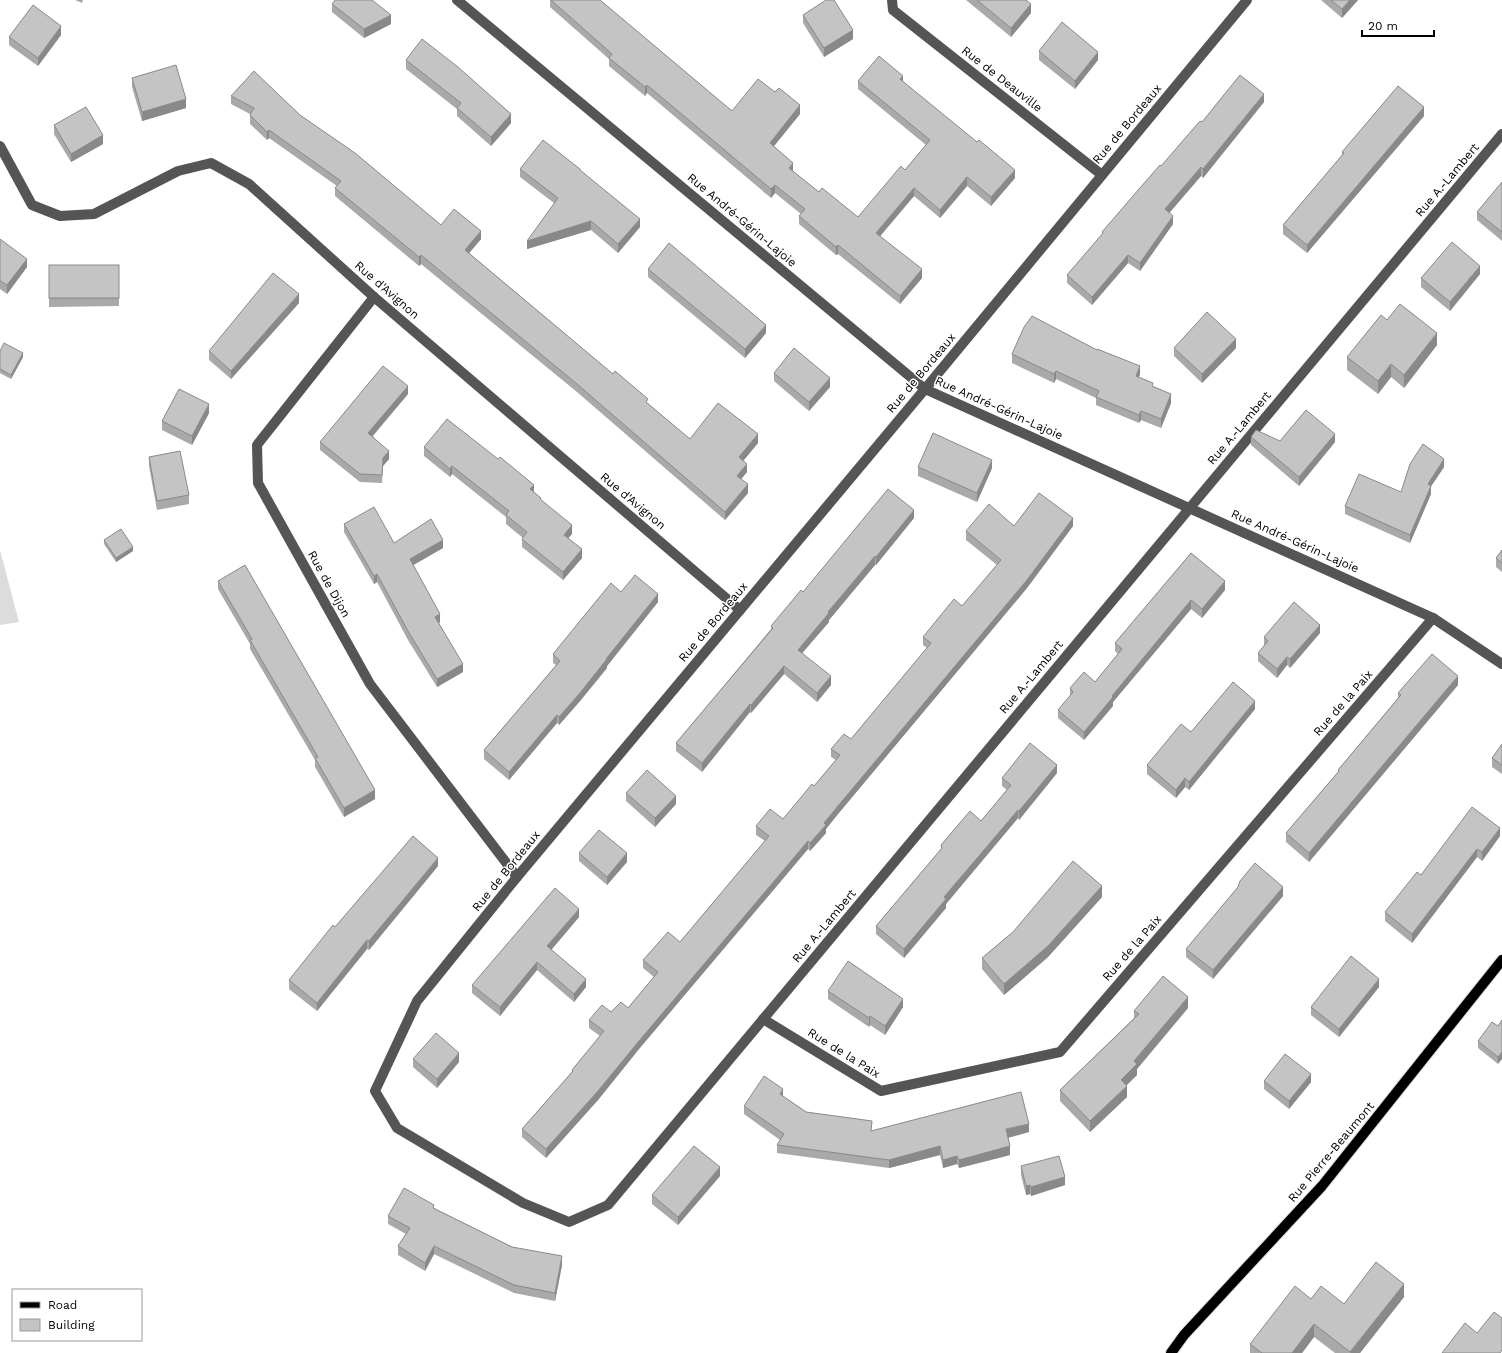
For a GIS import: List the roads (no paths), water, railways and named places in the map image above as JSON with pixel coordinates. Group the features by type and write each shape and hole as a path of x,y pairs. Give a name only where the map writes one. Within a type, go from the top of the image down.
{"main road":[{"name":"Rue Pierre-Beaumont","path":"1171,1353 1184,1335 1322,1186 1502,960"}],"street":[{"name":"Rue André-Gérin-Lajoie","path":"457,0 925,389 1433,618 1502,664"},
{"name":"Rue de Deauville","path":"892,0 893,10 1102,175"},
{"name":"Rue de Bordeaux","path":"569,1222 524,1203 396,1128 375,1091 417,1001 517,877 925,389 1247,0"},
{"name":"Rue A.-Lambert","path":"569,1222 608,1205 1502,134"},
{"name":"Rue d'Avignon","path":"0,146 32,205 60,216 94,214 178,171 211,163 249,184 374,297 740,610"},
{"name":"Rue de Dijon","path":"374,297 256,445 258,484 370,684 517,877"},
{"name":"Rue de la Paix","path":"763,1018 881,1091 1060,1052 1433,618"}]}
